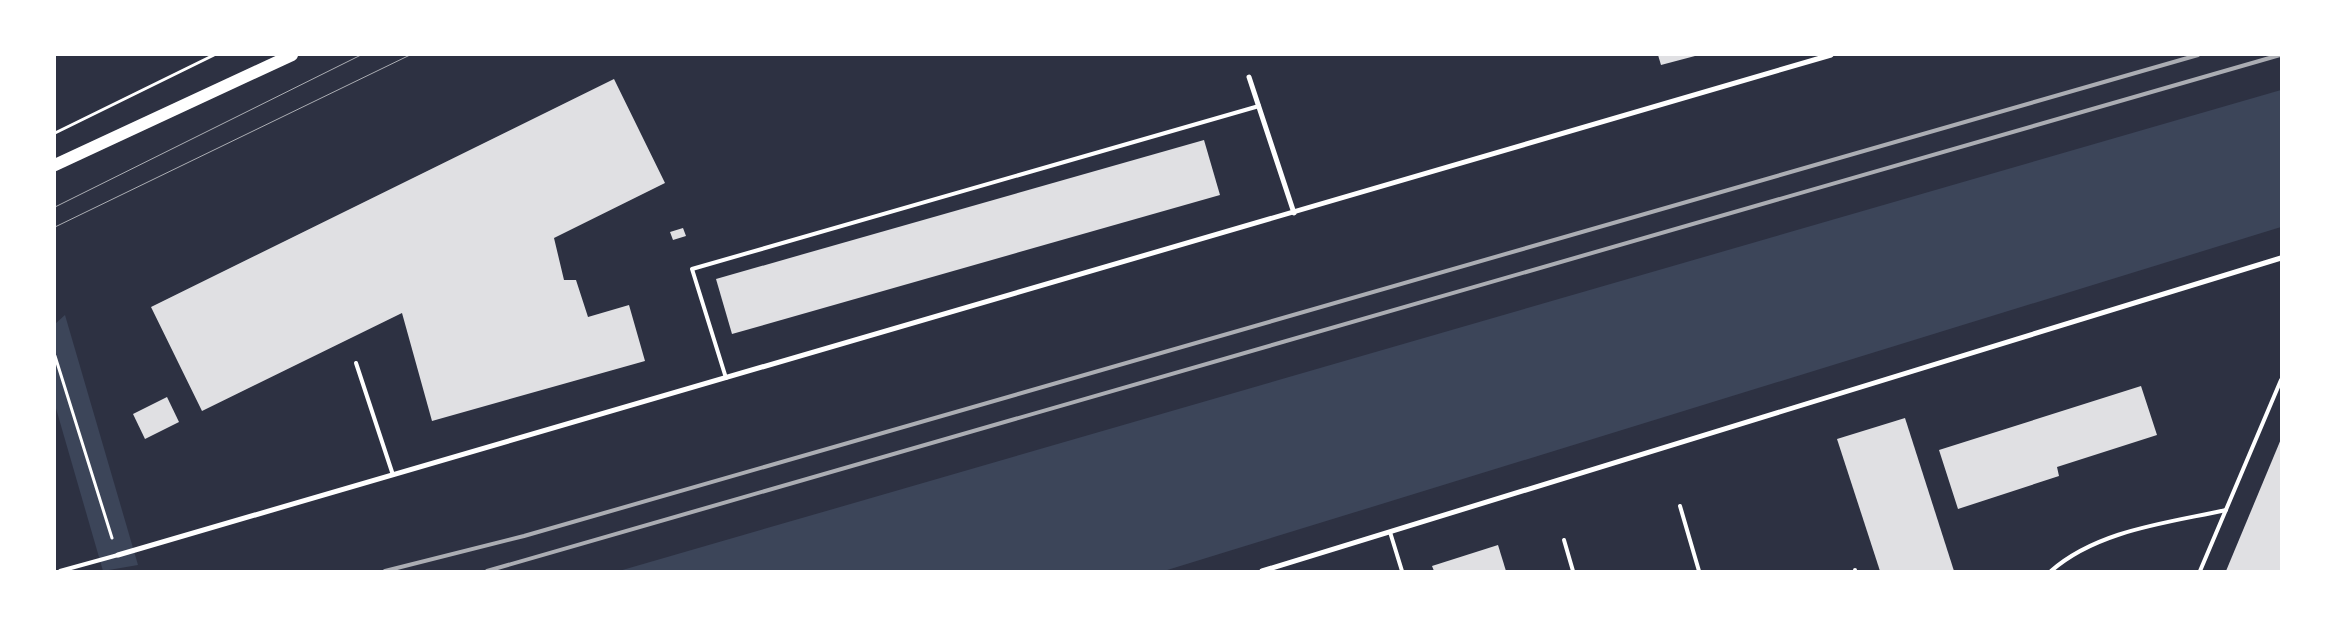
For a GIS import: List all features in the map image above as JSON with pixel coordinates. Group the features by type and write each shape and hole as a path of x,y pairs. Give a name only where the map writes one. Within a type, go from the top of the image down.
{"main road":[{"path":"55,165 292,55"}],"street":[{"path":"118,555 1831,55"},
{"path":"1249,77 1294,213"},
{"path":"1262,571 2281,258"}],"lane":[{"path":"726,378 692,269 1259,106"},
{"path":"356,363 393,476"},
{"path":"2200,571 2281,380"},
{"path":"1680,506 1699,571"},
{"path":"2051,571 2066,558 2114,536 2226,510"},
{"path":"1390,532 1402,571"},
{"path":"1564,540 1573,571"},
{"path":"60,571 118,555"}],"path":[{"path":"55,133 214,55"},
{"path":"55,356 118,555"}],"shaded area":[{"path":"2281,90 2281,227 1164,571 619,571"},
{"path":"65,315 138,565 103,571 55,405 55,324"}],"building":[{"path":"1658,55 1695,55 1695,56 1661,65"},
{"path":"614,79 665,183 554,238 564,280 576,280 588,317 629,305 645,361 432,421 402,313 202,411 151,307"},
{"path":"1204,140 1220,195 732,334 716,279"},
{"path":"683,228 686,236 673,240 670,232"},
{"path":"2141,386 2157,435 2057,467 2059,476 1958,509 1939,450"},
{"path":"167,397 179,422 145,439 133,414"},
{"path":"1905,418 1954,571 1880,571 1837,439"},
{"path":"2281,439 2281,571 2226,571"},
{"path":"1498,545 1506,571 1434,571 1432,566"}],"tram line":[{"path":"55,207 361,55"},
{"path":"55,227 410,55"}],"railway":[{"path":"385,571 524,536 2198,55"},
{"path":"487,571 2280,55"}]}
